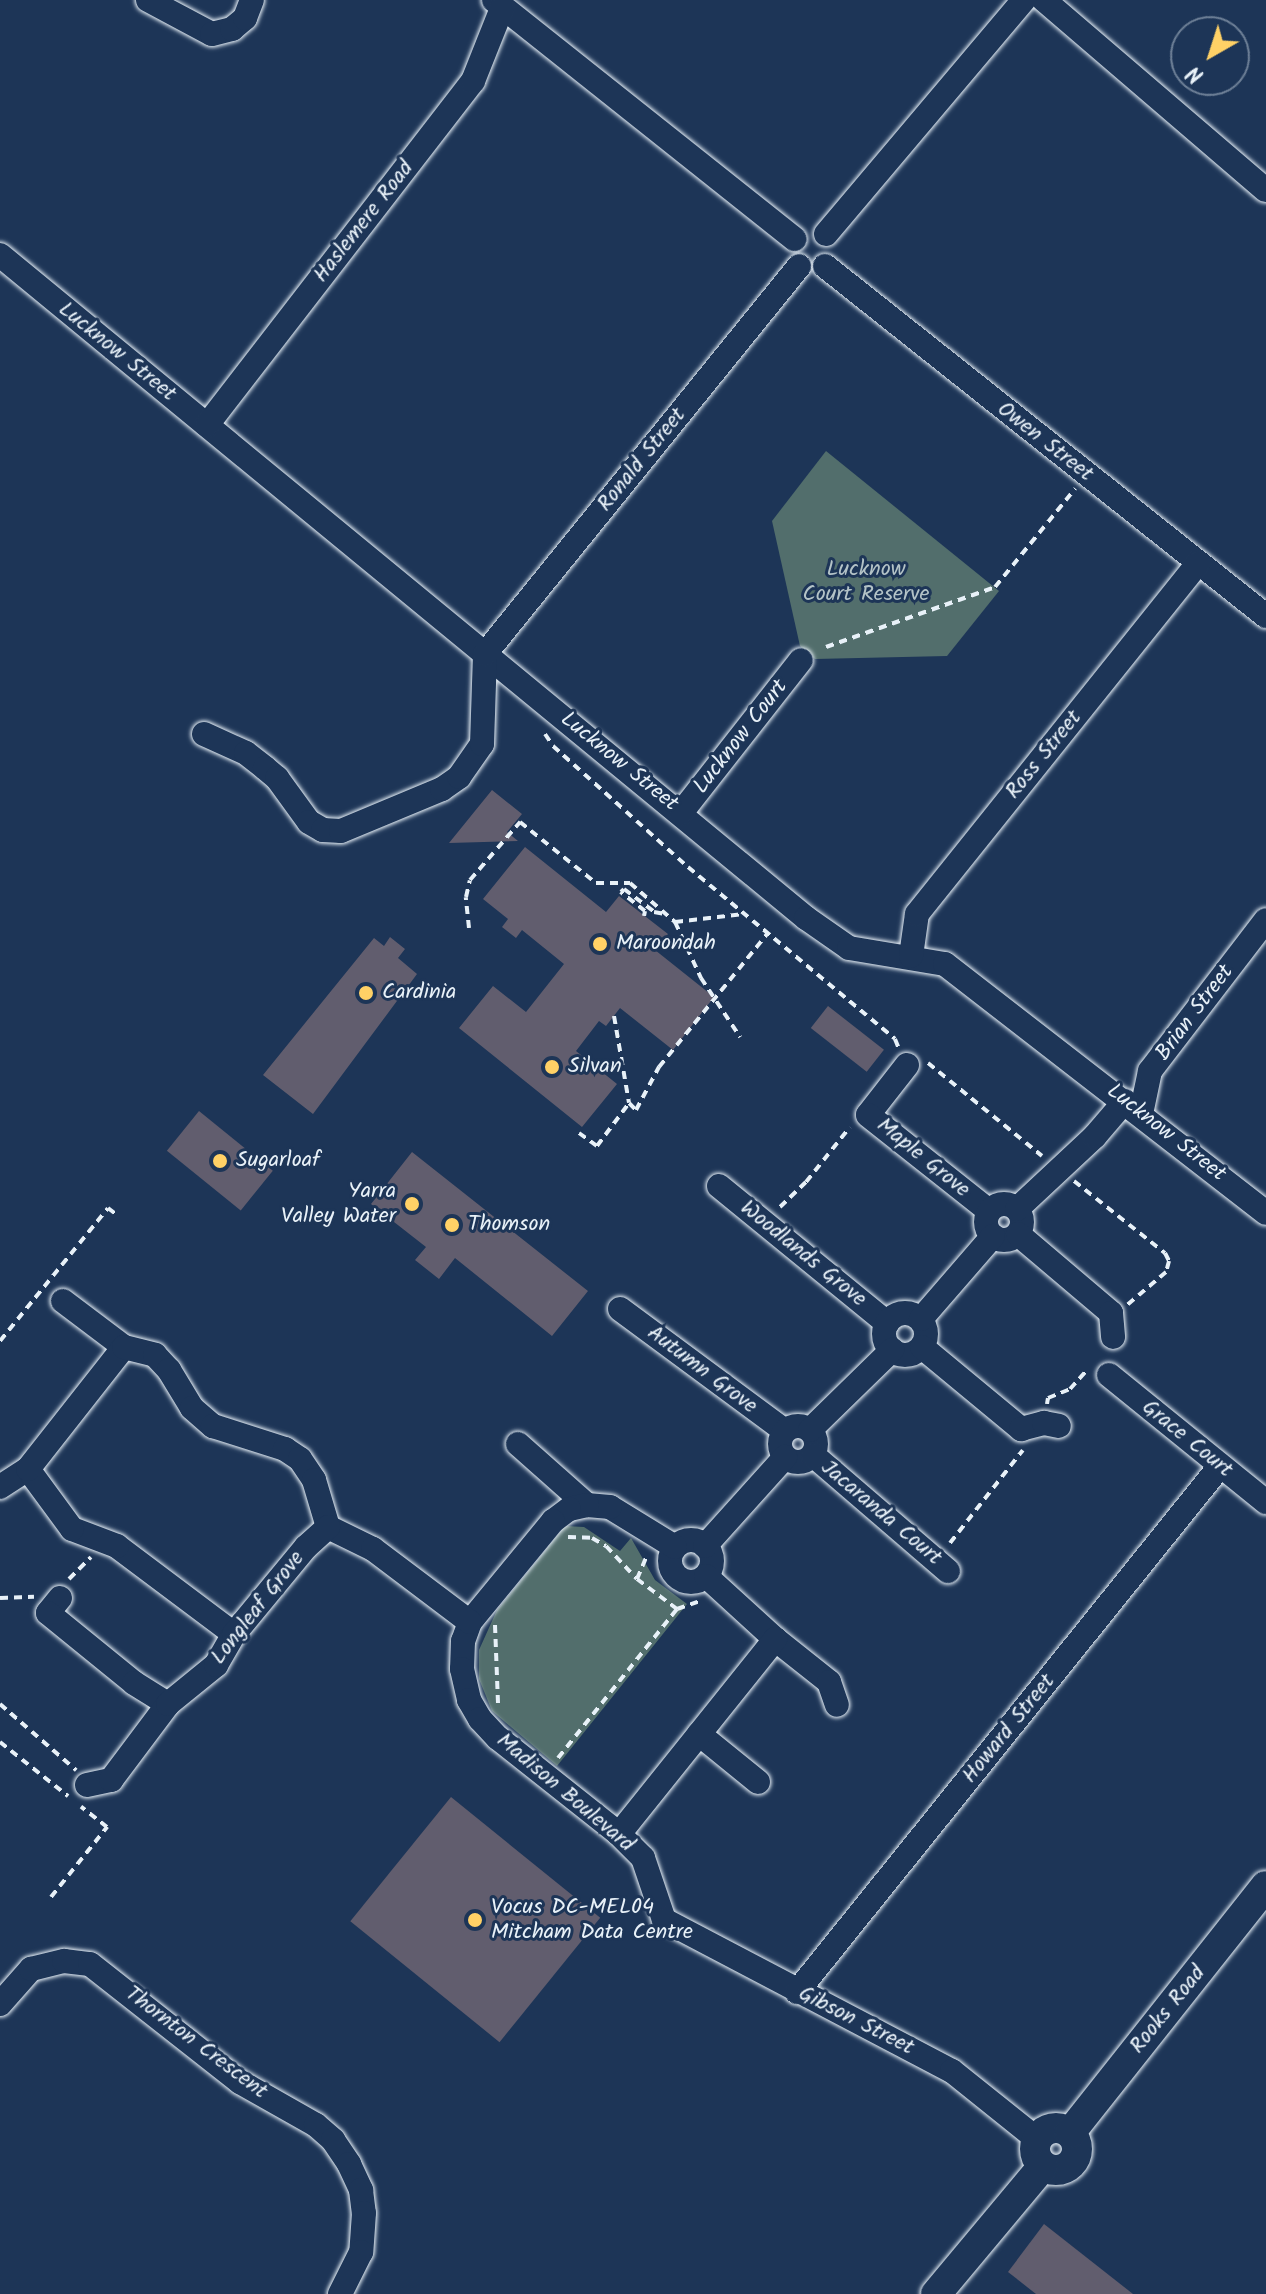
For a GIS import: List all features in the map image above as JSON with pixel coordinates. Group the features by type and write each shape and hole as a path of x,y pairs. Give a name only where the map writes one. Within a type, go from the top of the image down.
{"street":[{"path":"148,0 212,34 232,29 245,18 252,0"},
{"path":"826,234 1024,0"},
{"path":"1044,0 1266,190"},
{"path":"498,4 794,239"},
{"name":"Haslemere Road","path":"207,425 473,81 498,4"},
{"path":"812,228 826,234 833,254 825,266 811,271 799,266 791,254 794,239 812,228"},
{"name":"Lucknow Street","path":"0,255 681,813 780,898 849,948 945,964 1266,1213"},
{"name":"Ronald Street","path":"485,654 799,266"},
{"name":"Owen Street","path":"825,266 1266,616"},
{"name":"Ross Street","path":"911,956 917,914 1198,563"},
{"path":"204,734 246,753 277,778 309,822 323,830 341,831 442,789 459,777 482,744 485,654"},
{"name":"Lucknow Court","path":"681,813 801,660"},
{"name":"Brian Street","path":"1133,1107 1150,1071 1266,920"},
{"name":"Maple Grove","path":"907,1065 868,1115 991,1224"},
{"path":"1017,1209 1095,1136 1133,1107"},
{"name":"Woodlands Grove","path":"719,1186 887,1323"},
{"path":"921,1319 991,1224 999,1204 1017,1209"},
{"path":"991,1224 1006,1240 1018,1234 1022,1224 1017,1209"},
{"path":"1018,1234 1111,1313 1113,1337"},
{"path":"63,1301 124,1347 155,1355 169,1370 192,1408 213,1426 285,1449 300,1459 314,1480 328,1527 373,1549 470,1622"},
{"name":"Autumn Grove","path":"620,1309 785,1431"},
{"path":"899,1313 921,1319 927,1332 922,1347 911,1354 892,1350 884,1338 887,1323 899,1313"},
{"path":"0,1487 28,1469 124,1347"},
{"path":"922,1347 1041,1426"},
{"path":"810,1430 892,1350"},
{"name":"Grace Court","path":"1109,1375 1266,1502"},
{"path":"797,1426 810,1430 816,1442 813,1455 799,1462 785,1457 780,1444 785,1431 797,1426"},
{"path":"518,1444 587,1505 610,1507 675,1547"},
{"name":"Jacaranda Court","path":"813,1455 942,1566"},
{"path":"705,1546 785,1457"},
{"name":"Howard Street","path":"797,1992 1220,1466"},
{"path":"28,1469 72,1529 117,1546 234,1634"},
{"name":"Madison Boulevard","path":"587,1505 569,1509 553,1521 470,1622 463,1641 462,1669 469,1700 480,1719 498,1738 619,1834 643,1858 664,1920"},
{"name":"Longleaf Grove","path":"87,1785 111,1780 168,1704 216,1665 234,1634 306,1547 328,1527"},
{"path":"714,1584 712,1561 705,1546 690,1540 675,1547 670,1562 677,1577 714,1584 829,1682 837,1705"},
{"path":"60,1598 48,1613 134,1683 168,1704"},
{"path":"619,1834 775,1639"},
{"path":"699,1734 758,1782"},
{"name":"Rooks Road","path":"1040,2152 1057,2171 1074,2161 1077,2146 1070,2133 1266,1886"},
{"name":"Gibson Street","path":"664,1920 952,2071 1040,2152"},
{"name":"Thornton Crescent","path":"0,2004 31,1969 64,1961 90,1964 240,2082 316,2125 349,2164 361,2190 364,2213 361,2252 340,2294"},
{"path":"936,2294 1040,2152"}],"path":[{"path":"826,647 995,587 1087,474"},
{"path":"541,728 553,746 688,867 895,1039 907,1065"},
{"path":"469,928 466,897 470,880 520,822 596,883 630,883 675,922 701,978 740,1037"},
{"path":"654,912 646,918 645,911 621,892 624,889 654,912 667,915"},
{"path":"675,922 745,914"},
{"path":"614,1016 629,1103 636,1110 659,1067 768,933"},
{"path":"579,1133 597,1146 629,1103"},
{"path":"763,1223 806,1182 856,1121 868,1115"},
{"path":"0,1341 108,1208 117,1215"},
{"path":"942,1566 1041,1426 1048,1398 1070,1389 1113,1337"},
{"path":"559,1540 572,1536 599,1542 637,1579 677,1609"},
{"path":"547,1752 555,1761 677,1609 714,1584"},
{"path":"495,1623 499,1707"},
{"path":"0,1704 68,1760 87,1785"},
{"path":"0,1742 107,1827 51,1897"}],"green space":[{"name":"Lucknow Court Reserve","path":"826,451 999,591 947,656 815,659 800,646 772,521"},
{"path":"565,1526 584,1527 620,1551 631,1538 655,1580 687,1604 557,1766 492,1711 479,1679 479,1650 497,1610"}],"building":[{"path":"492,790 522,814 507,832 518,841 449,843"},
{"name":"Maroondah","path":"525,847 606,912 619,896 668,934 655,950 714,997 673,1050 620,1008 606,1026 599,1021 576,1051 617,1084 582,1127 459,1028 493,986 526,1012 564,964 522,930 516,938 502,927 508,919 483,899"},
{"path":"390,937 405,949 398,958 417,974 313,1114 263,1075 374,938 384,946"},
{"path":"828,1006 884,1050 867,1072 811,1028"},
{"name":"Sugarloaf","path":"199,1111 273,1171 241,1210 167,1151"},
{"name":"Thomson","path":"412,1152 588,1291 552,1336 455,1258 439,1279 415,1260 426,1247 371,1204"},
{"name":"Vocus DC-MEL04 Mitcham Data Centre","path":"451,1797 600,1918 500,2042 350,1921"},
{"path":"1044,2224 1133,2294 1036,2294 1008,2272"}],"place":[{"name":"Maroondah","path":"600,944"},
{"name":"Cardinia","path":"366,993"},
{"name":"Silvan","path":"552,1067"},
{"name":"Sugarloaf","path":"220,1161"},
{"name":"Yarra Valley Water","path":"412,1204"},
{"name":"Thomson","path":"452,1225"},
{"name":"Vocus DC-MEL04 Mitcham Data Centre","path":"475,1920"}]}
